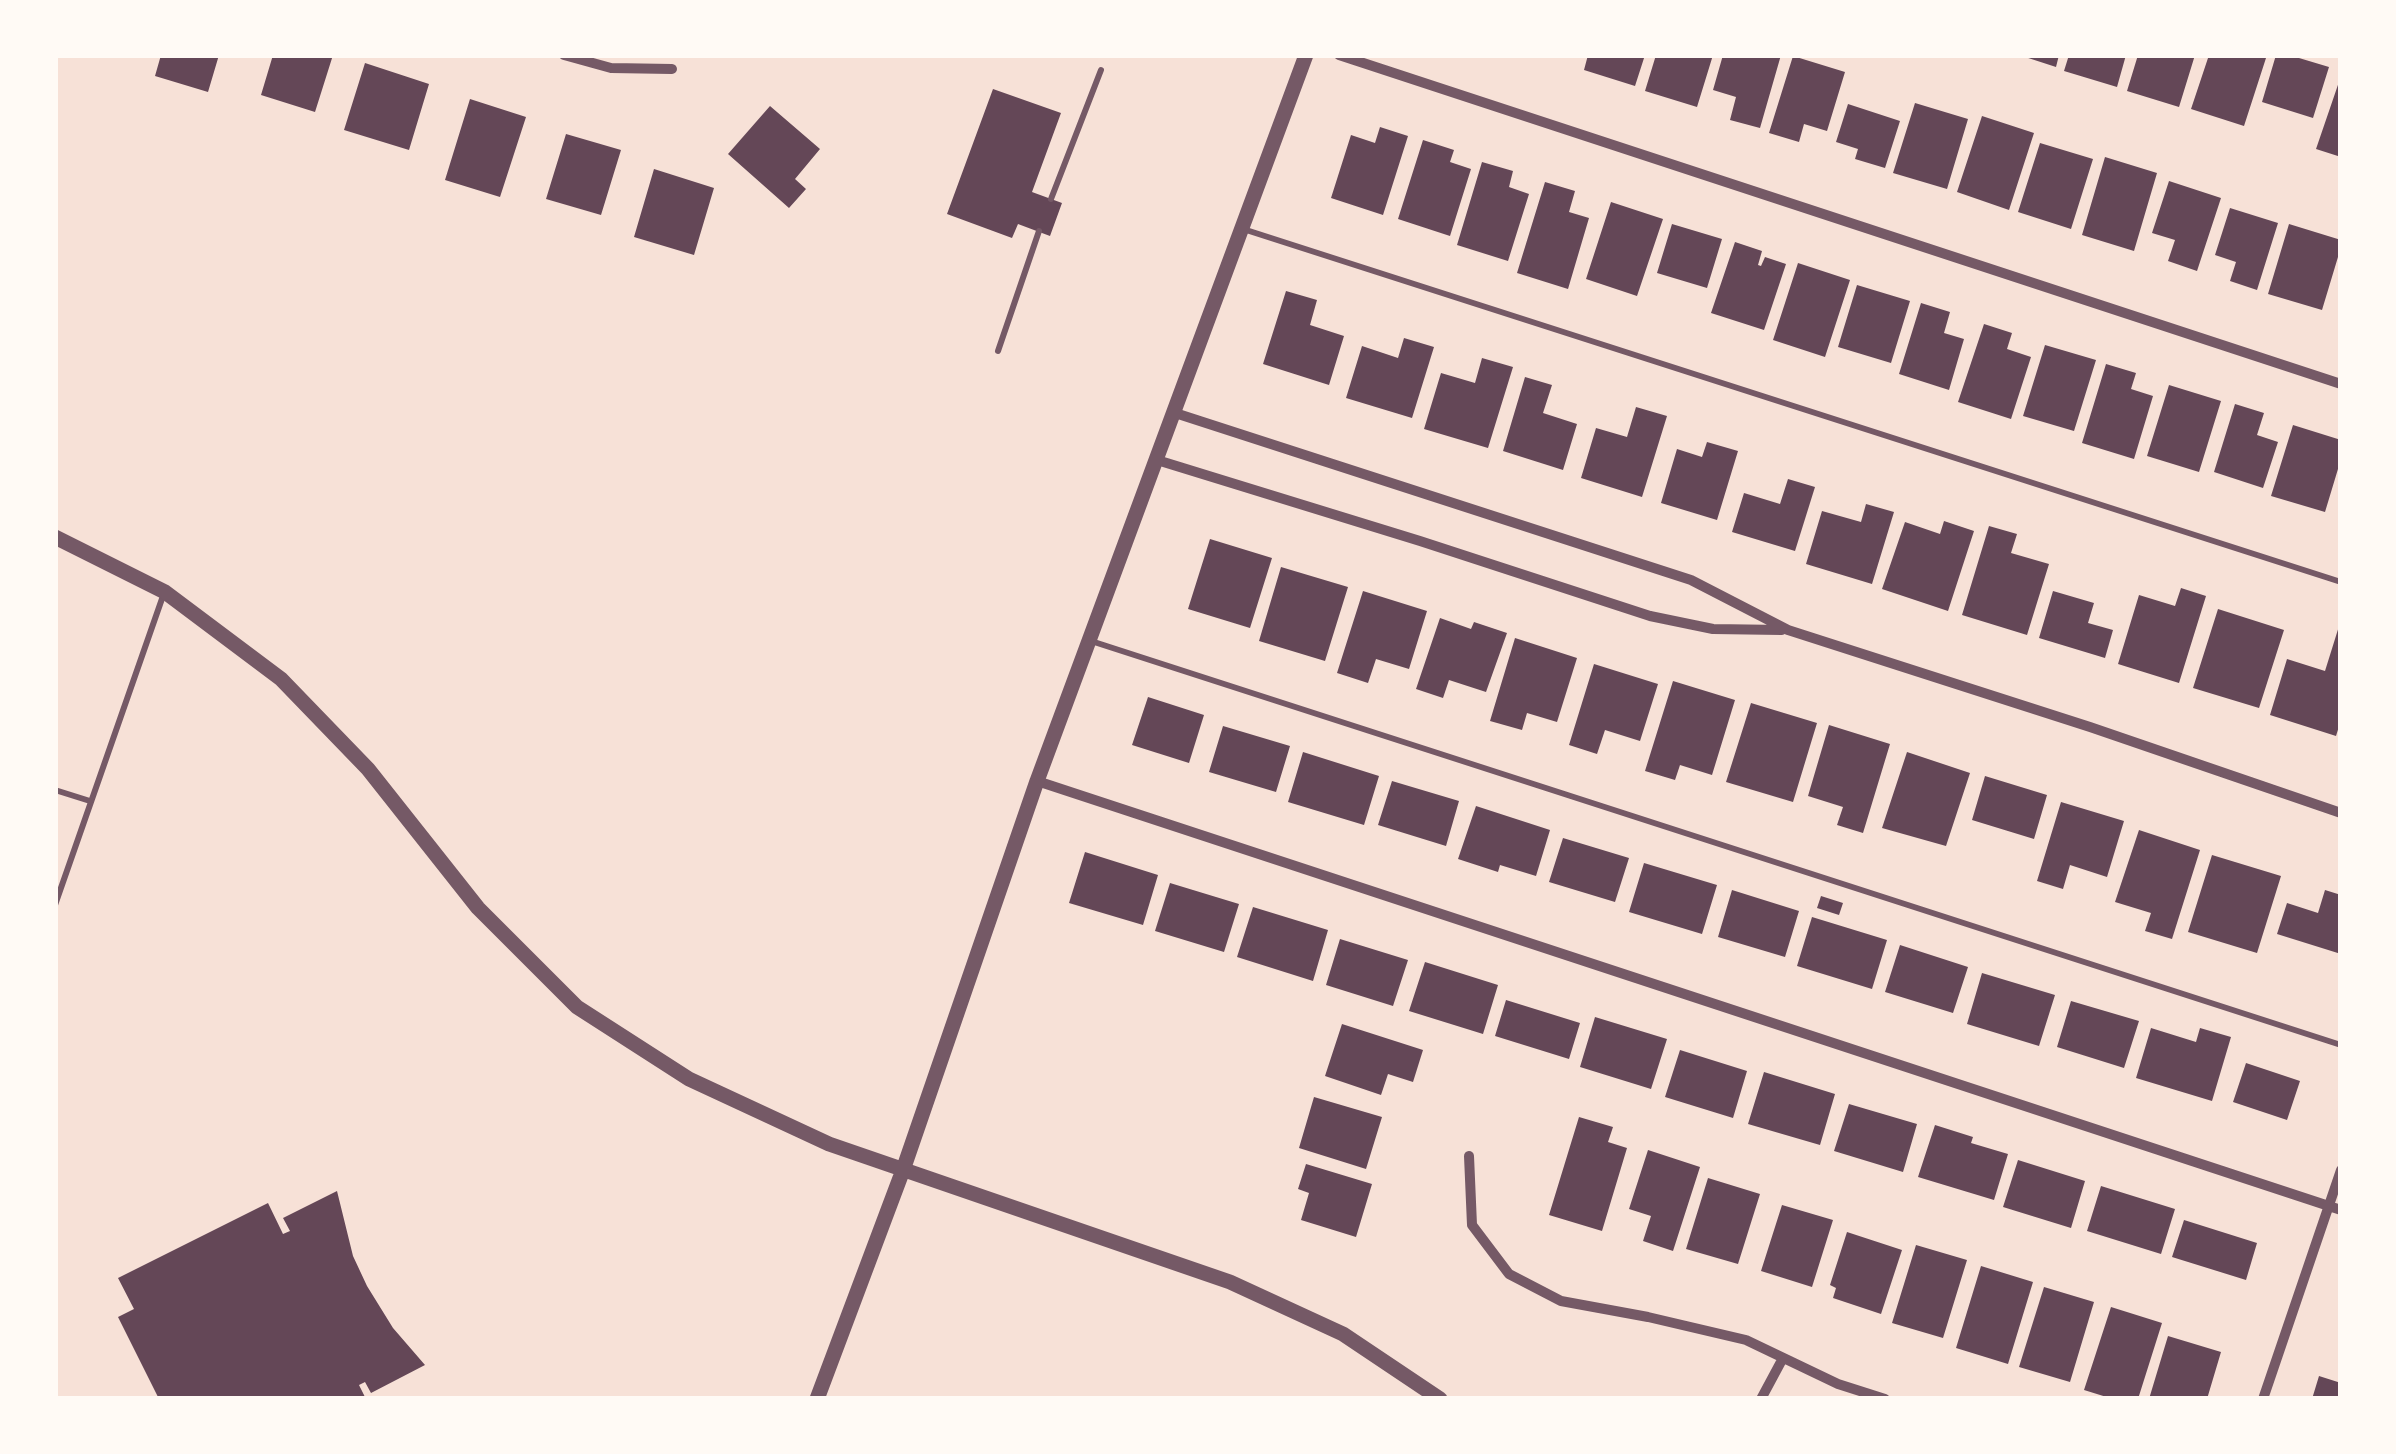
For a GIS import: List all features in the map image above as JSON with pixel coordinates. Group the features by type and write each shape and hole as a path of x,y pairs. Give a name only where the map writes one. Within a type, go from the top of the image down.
{"street":[{"path":"564,55 611,68 672,69"},
{"path":"817,1399 903,1170 1037,781 1306,55"},
{"path":"1340,55 2341,384"},
{"path":"1172,412 1692,580 1788,630 2126,738 2341,813"},
{"path":"1157,460 1650,616 1713,629 1788,630"},
{"path":"55,538 165,592 281,679 368,769 478,908 577,1006 689,1079 829,1144 1230,1282 1343,1334 1440,1399"},
{"path":"1037,781 2335,1208"},
{"path":"1469,1156 1472,1224 1508,1274 1561,1301 1746,1340 1838,1384 1885,1399"},
{"path":"2263,1399 2335,1208 2341,1170"},
{"path":"1761,1399 1783,1358"}],"lane":[{"path":"1051,199 1101,70"},
{"path":"1241,228 2341,582"},
{"path":"998,351 1039,232"},
{"path":"55,905 165,592"},
{"path":"1090,640 2341,1045"},
{"path":"55,790 90,802"}],"building":[{"path":"161,55 219,55 208,92 155,76"},
{"path":"273,55 333,55 315,112 261,95"},
{"path":"1588,55 1645,55 1635,86 1584,70"},
{"path":"1656,55 1713,55 1697,107 1645,91"},
{"path":"1723,55 1781,55 1760,128 1730,120 1736,97 1713,90"},
{"path":"2019,55 2059,55 2056,67"},
{"path":"2069,55 2126,55 2117,87 2064,71"},
{"path":"2138,55 2195,55 2179,107 2127,91"},
{"path":"2209,55 2266,58 2244,126 2191,109"},
{"path":"2276,55 2329,67 2313,118 2262,102"},
{"path":"1793,56 1845,72 1827,131 1804,124 1799,142 1769,133"},
{"path":"365,63 429,84 409,150 344,130"},
{"path":"2341,76 2341,157 2316,149"},
{"path":"993,89 1061,113 1032,192 1062,203 1050,236 1018,224 1012,238 947,214"},
{"path":"470,99 526,117 500,197 445,180"},
{"path":"1915,103 1968,119 1947,189 1893,173"},
{"path":"1848,104 1900,121 1885,168 1855,159 1858,149 1836,142"},
{"path":"770,106 820,149 795,179 806,189 789,208 728,154"},
{"path":"1982,116 2034,133 2009,210 1957,192"},
{"path":"1380,127 1408,136 1383,215 1331,198 1351,135 1375,143"},
{"path":"566,134 621,150 601,215 546,199"},
{"path":"1423,140 1454,150 1450,162 1471,169 1450,236 1398,219"},
{"path":"2040,143 2093,159 2071,229 2018,212"},
{"path":"2105,157 2157,173 2134,251 2082,235"},
{"path":"1482,162 1513,171 1509,187 1529,194 1508,261 1457,245"},
{"path":"654,169 714,188 694,255 634,237"},
{"path":"2169,181 2221,198 2197,271 2168,261 2175,240 2152,233"},
{"path":"1545,182 1575,191 1569,212 1589,218 1568,289 1517,273"},
{"path":"1611,202 1663,219 1637,296 1586,279"},
{"path":"2230,208 2278,223 2257,290 2230,281 2236,262 2215,255"},
{"path":"1672,224 1722,239 1707,288 1657,273"},
{"path":"2289,224 2341,240 2322,310 2268,294"},
{"path":"1735,242 1762,251 1758,265 1765,257 1786,264 1764,330 1711,313"},
{"path":"1798,263 1850,280 1825,357 1773,340"},
{"path":"1857,285 1910,301 1891,363 1838,347"},
{"path":"1286,291 1317,300 1310,325 1344,336 1329,385 1263,364"},
{"path":"1921,303 1950,312 1944,333 1964,339 1949,390 1899,374"},
{"path":"1984,324 2012,333 2007,349 2031,357 2011,419 1958,402"},
{"path":"1404,338 1434,347 1412,418 1346,398 1362,346 1398,358"},
{"path":"2045,345 2096,360 2074,431 2023,416"},
{"path":"1482,358 1513,367 1488,448 1424,429 1441,373 1475,383"},
{"path":"2106,364 2136,373 2131,389 2153,396 2134,459 2082,443"},
{"path":"1525,377 1552,385 1543,413 1577,424 1563,470 1503,451"},
{"path":"2169,385 2221,401 2199,472 2147,456"},
{"path":"2235,404 2264,413 2257,435 2278,442 2263,488 2214,472"},
{"path":"1636,407 1667,416 1642,497 1581,478 1596,428 1627,437"},
{"path":"2293,425 2341,440 2341,459 2325,512 2271,496"},
{"path":"1707,442 1738,451 1717,520 1661,503 1677,449 1702,457"},
{"path":"1788,479 1815,487 1795,551 1732,532 1744,493 1780,504"},
{"path":"1866,504 1894,512 1872,584 1806,564 1822,511 1861,522"},
{"path":"1944,521 1974,531 1948,611 1882,589 1905,522 1940,534"},
{"path":"1989,526 2017,534 2011,553 2049,564 2027,635 1962,615"},
{"path":"1210,539 1272,558 1250,628 1188,609"},
{"path":"1281,567 1348,587 1325,661 1259,641"},
{"path":"2181,588 2206,596 2179,683 2118,664 2139,595 2175,606"},
{"path":"1363,591 1427,611 1409,669 1376,659 1368,683 1337,673"},
{"path":"2053,591 2094,603 2088,623 2113,630 2105,658 2039,638"},
{"path":"2218,609 2284,630 2259,708 2193,688"},
{"path":"1440,618 1471,629 1474,622 1507,633 1486,692 1449,680 1443,698 1416,689"},
{"path":"2340,623 2341,720 2336,736 2270,715 2287,659 2325,671"},
{"path":"1515,638 1577,658 1557,722 1527,713 1522,730 1490,721"},
{"path":"1594,664 1658,684 1640,741 1605,730 1597,754 1569,745"},
{"path":"1673,681 1735,700 1712,775 1680,765 1675,780 1645,771"},
{"path":"1148,697 1204,715 1189,763 1132,745"},
{"path":"1751,703 1817,723 1793,802 1726,782"},
{"path":"1829,725 1890,744 1863,833 1837,825 1843,807 1808,796"},
{"path":"1223,726 1290,746 1276,792 1209,772"},
{"path":"1303,752 1379,776 1364,825 1288,802"},
{"path":"1907,752 1970,773 1946,846 1882,828"},
{"path":"1985,776 2047,795 2034,839 1972,820"},
{"path":"1392,781 1459,801 1446,846 1378,825"},
{"path":"2061,802 2124,821 2107,877 2070,865 2063,889 2037,881"},
{"path":"1476,806 1550,830 1536,876 1500,865 1498,872 1458,859"},
{"path":"2139,830 2200,850 2172,939 2145,931 2151,913 2115,902"},
{"path":"1563,838 1629,858 1615,902 1549,882"},
{"path":"1085,852 1158,875 1143,925 1069,903"},
{"path":"2212,855 2281,876 2257,953 2188,932"},
{"path":"1644,863 1717,885 1702,934 1629,912"},
{"path":"1170,883 1239,904 1224,952 1155,931"},
{"path":"1732,890 1799,911 1785,957 1718,937"},
{"path":"2325,890 2341,895 2341,954 2277,934 2287,903 2318,913"},
{"path":"1821,896 1843,903 1839,915 1817,908"},
{"path":"1253,907 1328,930 1313,981 1237,957"},
{"path":"1812,917 1887,940 1872,989 1797,966"},
{"path":"1340,939 1408,960 1393,1006 1326,985"},
{"path":"1900,945 1968,967 1953,1013 1885,992"},
{"path":"1425,962 1498,985 1483,1034 1409,1011"},
{"path":"1982,973 2055,995 2039,1046 1967,1024"},
{"path":"1506,1000 1580,1023 1569,1059 1495,1036"},
{"path":"2071,1001 2139,1021 2124,1068 2057,1047"},
{"path":"1595,1017 1667,1039 1651,1089 1580,1067"},
{"path":"1342,1024 1423,1050 1413,1082 1388,1074 1381,1095 1325,1076"},
{"path":"2151,1028 2196,1042 2200,1028 2231,1037 2212,1101 2136,1078"},
{"path":"1680,1050 1747,1071 1733,1118 1665,1097"},
{"path":"2246,1063 2300,1081 2287,1120 2233,1102"},
{"path":"1764,1072 1835,1094 1820,1145 1748,1124"},
{"path":"1314,1097 1382,1117 1366,1169 1299,1148"},
{"path":"1849,1104 1917,1124 1903,1172 1834,1151"},
{"path":"1579,1117 1613,1127 1608,1142 1627,1148 1602,1231 1549,1215"},
{"path":"1935,1125 1973,1137 1971,1143 2008,1154 1994,1200 1918,1177"},
{"path":"1648,1150 1700,1167 1673,1251 1643,1241 1651,1216 1629,1209"},
{"path":"2018,1160 2085,1181 2071,1228 2003,1207"},
{"path":"1306,1164 1372,1184 1356,1237 1301,1220 1309,1193 1298,1189"},
{"path":"1708,1178 1760,1194 1738,1264 1686,1249"},
{"path":"2101,1186 2175,1209 2161,1254 2087,1231"},
{"path":"337,1191 353,1256 367,1286 393,1328 425,1365 371,1393 365,1382 359,1385 366,1399 159,1399 118,1317 134,1309 118,1278 268,1203 283,1234 290,1231 283,1218"},
{"path":"1782,1205 1833,1220 1812,1287 1761,1271"},
{"path":"2184,1220 2257,1243 2246,1280 2172,1257"},
{"path":"1847,1232 1902,1250 1881,1314 1833,1298 1836,1288 1830,1285"},
{"path":"1916,1245 1967,1260 1943,1338 1892,1323"},
{"path":"1981,1266 2033,1282 2008,1364 1956,1348"},
{"path":"2044,1287 2094,1302 2070,1382 2019,1367"},
{"path":"2111,1307 2162,1323 2138,1399 2113,1399 2084,1390"},
{"path":"2168,1336 2221,1352 2207,1399 2149,1399"},
{"path":"2319,1376 2341,1383 2341,1399 2312,1399"}]}
